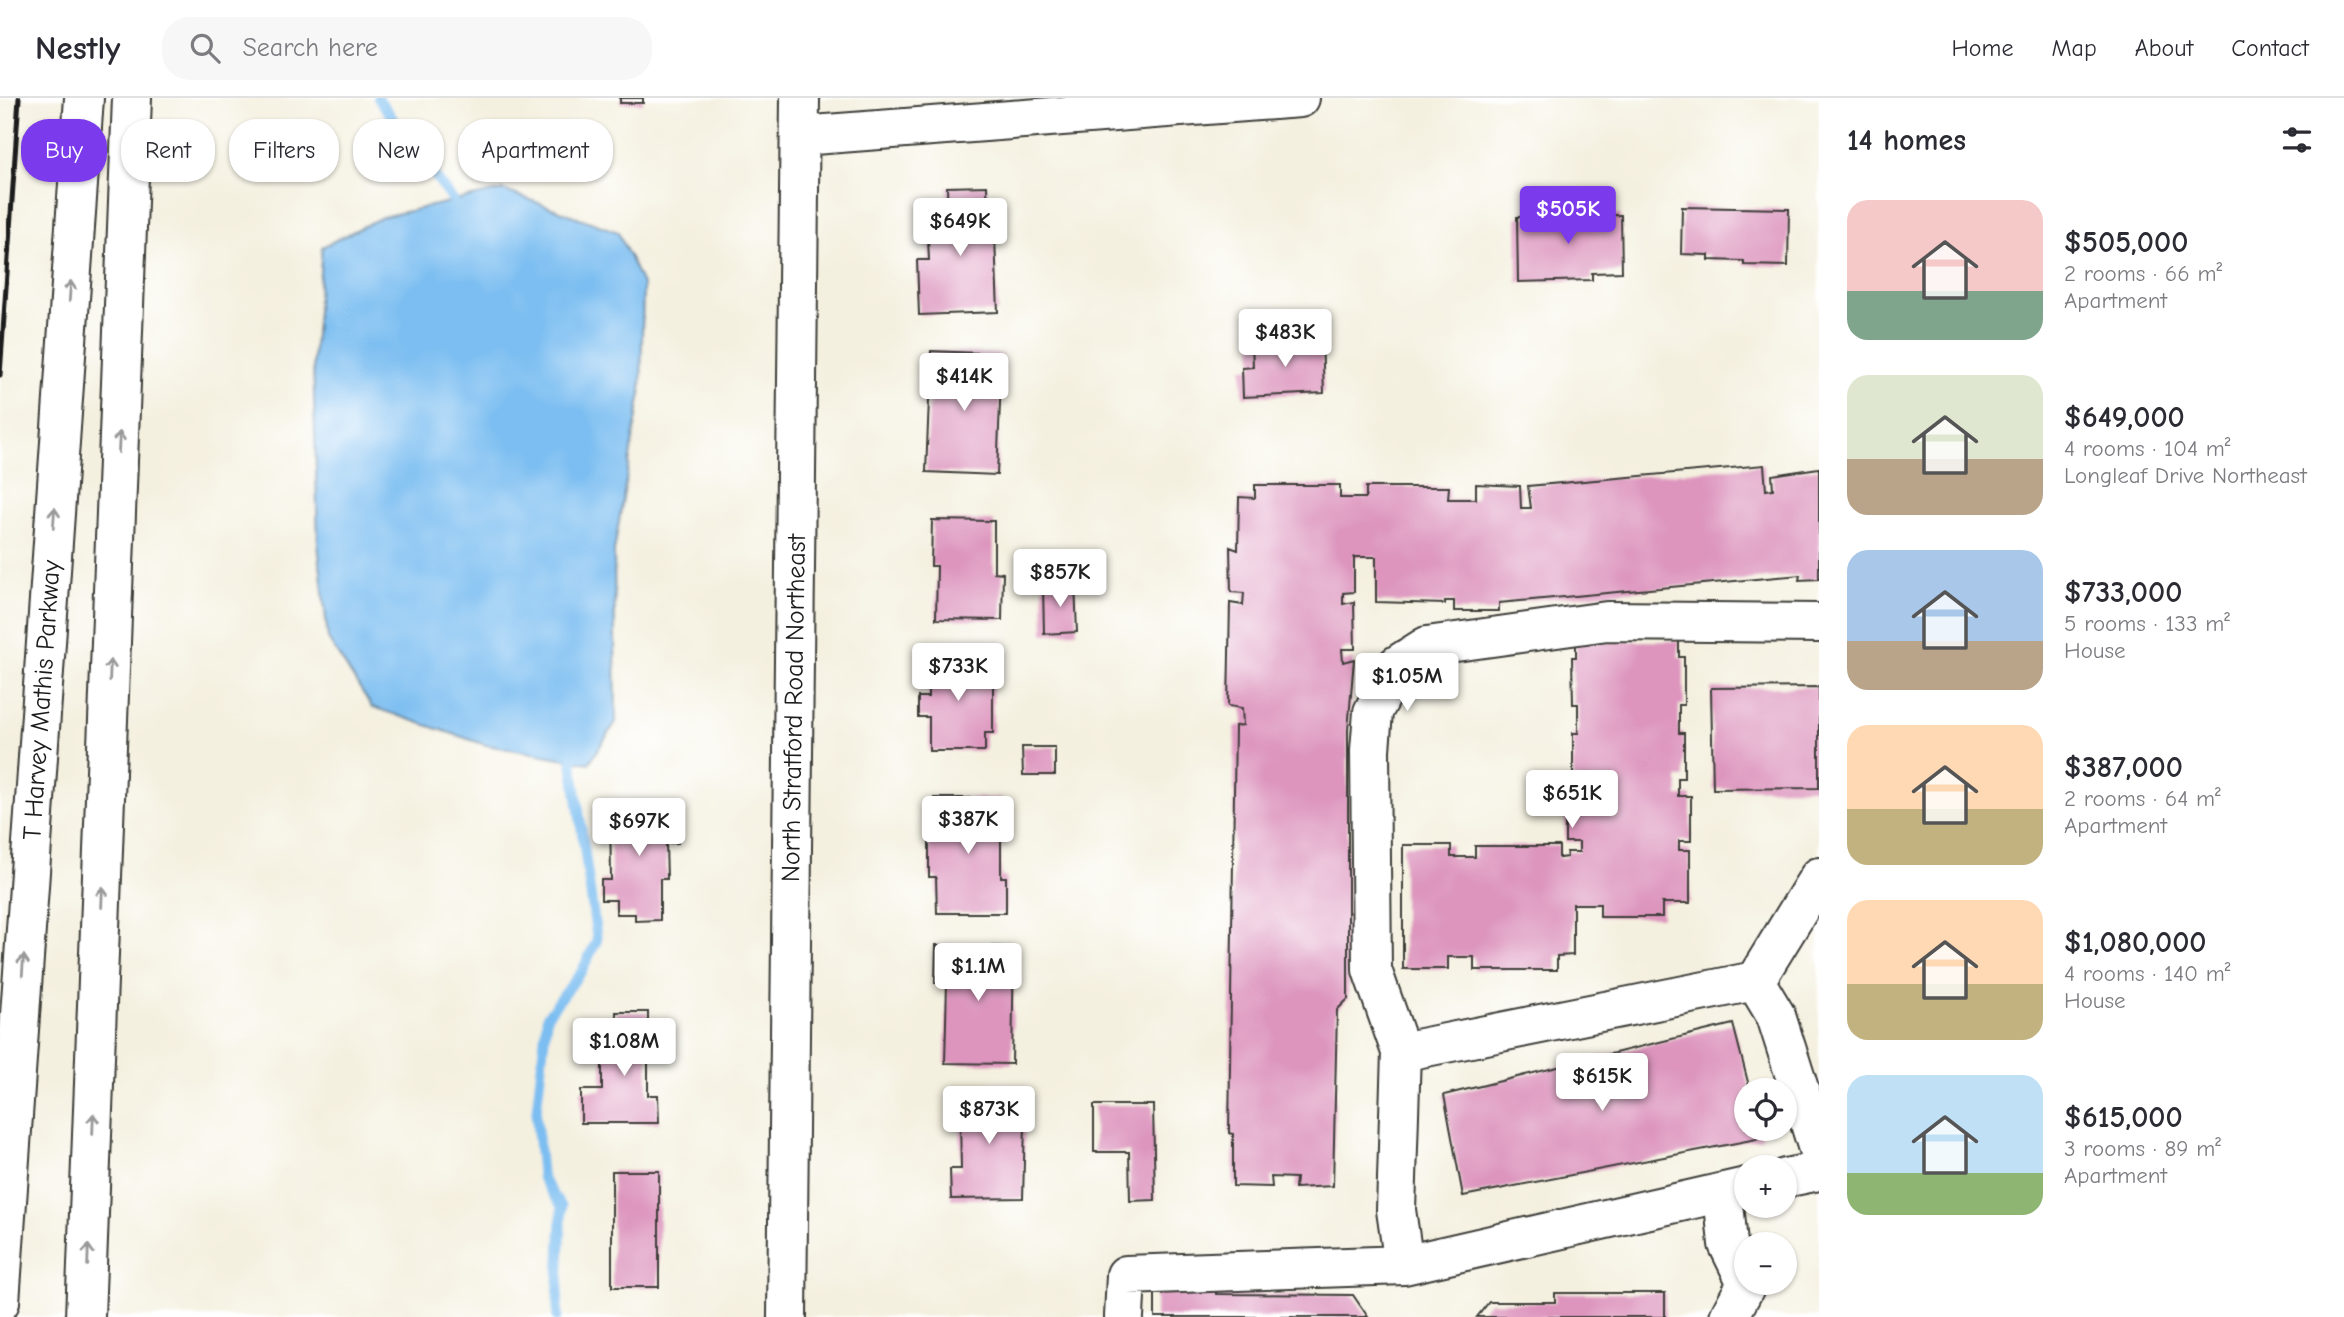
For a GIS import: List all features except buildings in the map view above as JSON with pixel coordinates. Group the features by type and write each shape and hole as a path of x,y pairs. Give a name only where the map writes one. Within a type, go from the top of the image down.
{"main road":[{"name":"T Harvey Mathis Parkway","path":"0,1302 84,98"},
{"path":"85,1317 132,98"},
{"name":"North Stratford Road Northeast","path":"787,1317 800,98"},
{"path":"800,136 1300,98"},
{"path":"1404,1265 1396,1210 1401,1052 1360,969 1359,750 1373,712 1397,665 1427,646 1607,621 1819,624"},
{"path":"1401,1052 1755,981 1819,877"},
{"path":"1755,981 1776,1016 1819,1152"},
{"path":"1797,1176 1819,1171"},
{"path":"1124,1317 1126,1275 1404,1265 1734,1190"},
{"path":"1734,1198 1728,1244 1734,1256"},
{"path":"1729,1317 1747,1283 1762,1317"}],"water":[{"path":"503,190 618,232 643,286 641,393 614,551 616,722 589,763 486,745 372,707 328,639 318,544 313,360 322,247 382,217"}],"waterway":[{"path":"378,98 460,210"},
{"path":"557,1317 562,1207 542,1178 536,1115 547,1016 582,971 597,940 570,747"}],"railway":[{"path":"0,375 19,98"}]}
